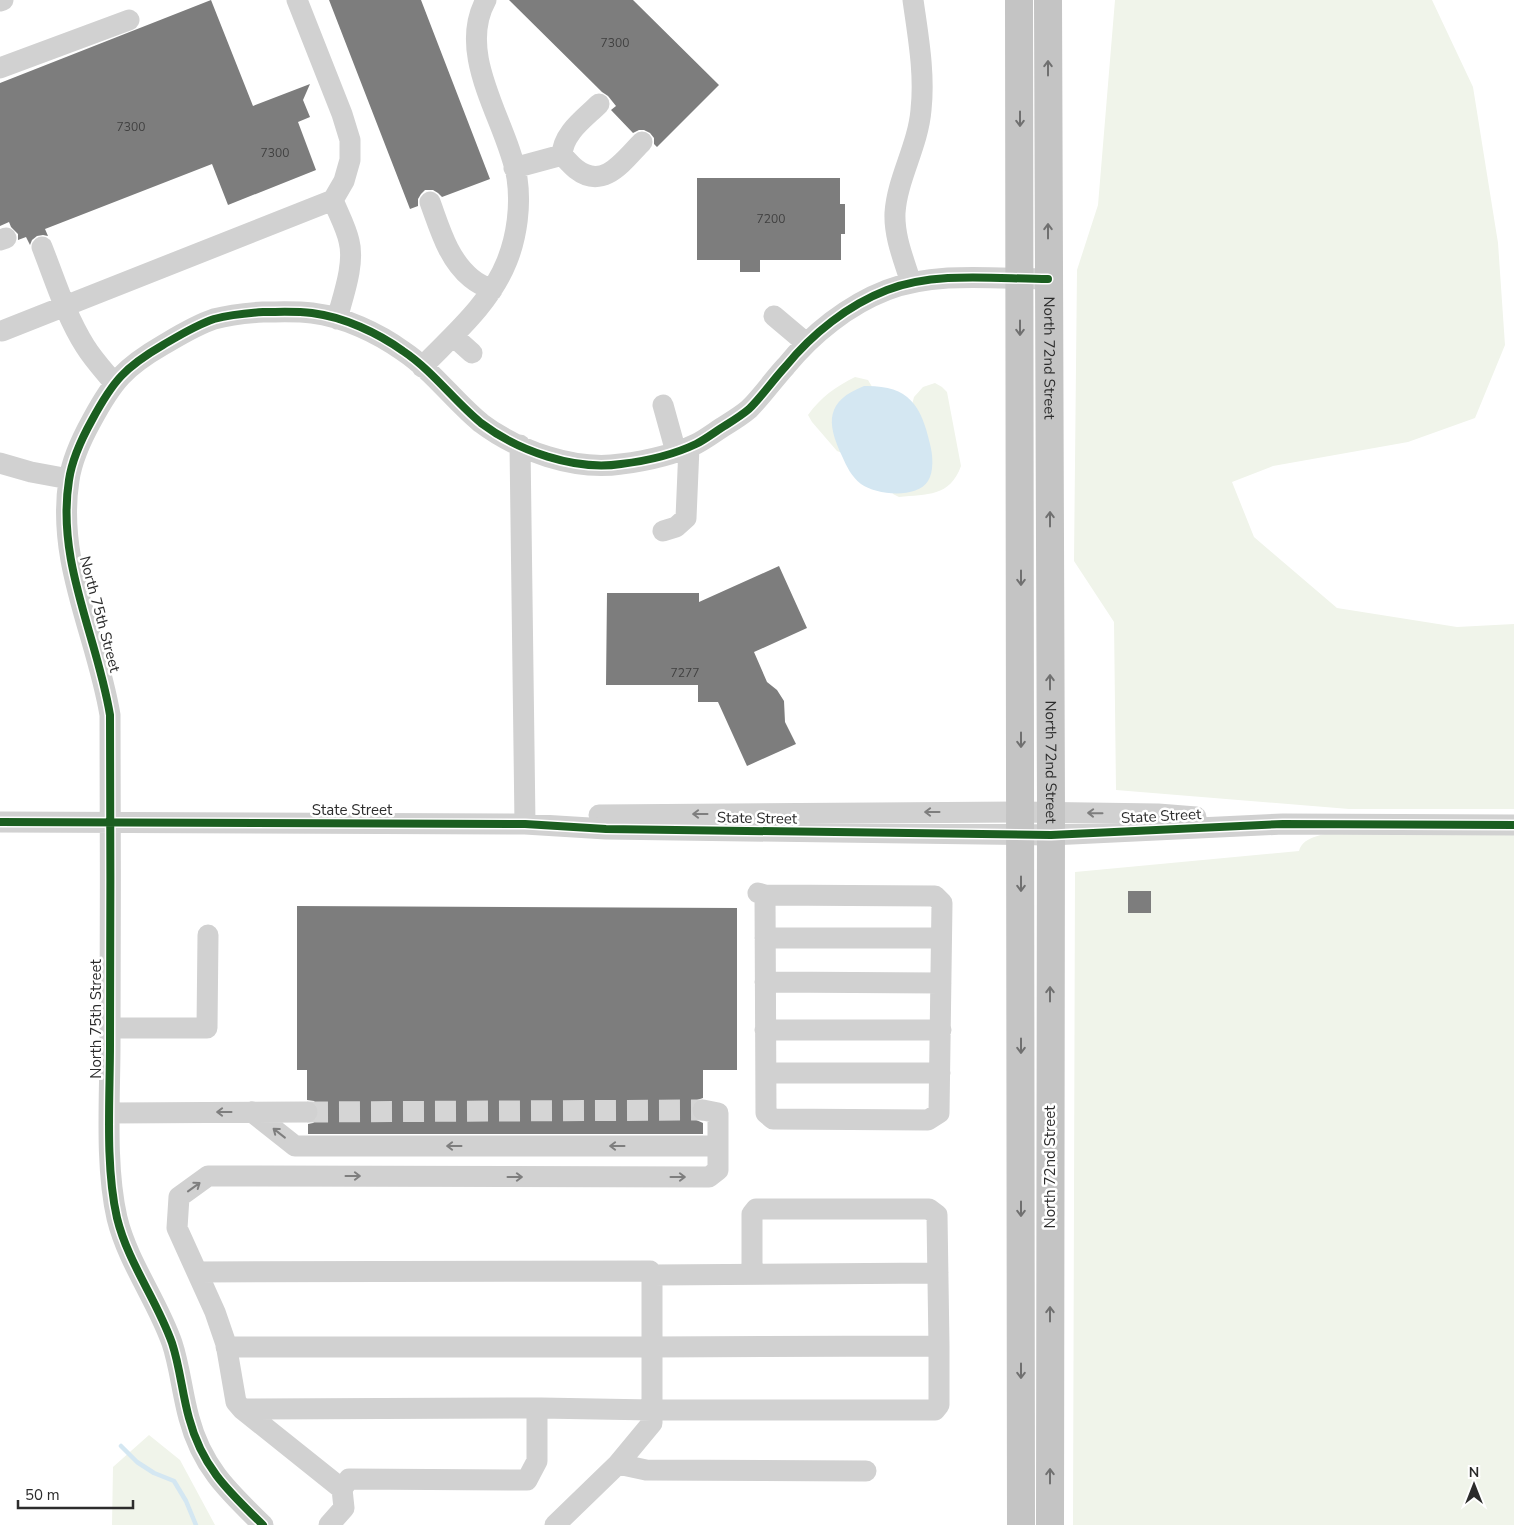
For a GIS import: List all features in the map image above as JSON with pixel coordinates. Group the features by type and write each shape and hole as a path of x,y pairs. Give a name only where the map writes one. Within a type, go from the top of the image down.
{"main road":[{"name":"North 72nd Street","path":"1019,0 1021,1525"},
{"name":"North 72nd Street","path":"1048,0 1051,824 1050,1525"}],"street":[{"path":"2,331 333,200 344,181 350,160 350,140 342,114 297,0"},
{"path":"422,367 477,312 492,290 507,261 515,234 518,205 517,178 510,151 486,90 478,61 476,34 486,0"},
{"path":"911,283 896,232 895,212 917,139 922,110 922,66 913,0"},
{"path":"0,68 129,20"},
{"path":"562,155 567,136 599,104"},
{"path":"562,155 585,175 594,178 603,177 611,173 642,142"},
{"path":"514,168 562,155"},
{"path":"333,200 349,240 350,253 347,283 337,319"},
{"path":"430,202 443,239 458,265 472,279 492,290"},
{"path":"42,247 65,306 86,348 114,383"},
{"name":"North 75th Street","path":"263,1525 227,1490 205,1459 196,1441 185,1404 173,1346 164,1322 132,1261 117,1218 112,1185 110,1113 110,715 102,676 72,572 67,526 69,479 76,456 86,432 114,383 136,361 191,329 216,318 251,313 314,313 337,319 376,334 405,352 480,422 502,437 561,461 616,465 682,449 698,443 746,412 806,343 833,321 858,304 887,290 922,280 946,278 1048,280"},
{"path":"774,316 806,343"},
{"path":"453,336 472,353"},
{"path":"663,405 682,449 686,518 676,527 663,531"},
{"path":"520,445 525,824"},
{"path":"0,463 31,472 69,479"},
{"name":"State Street","path":"0,822 525,824 563,817 604,815 1021,824 1514,825"},
{"path":"762,894 935,896 942,903 939,1113 928,1120 773,1119 766,1113 765,938 762,894"},
{"path":"110,1028 207,1028 208,935"},
{"path":"765,938 941,938"},
{"path":"765,982 941,983"},
{"path":"766,1030 941,1030"},
{"path":"766,1073 940,1073"},
{"path":"342,1489 242,1409 236,1402 226,1346 215,1312 177,1228 179,1197 208,1176 708,1177 718,1170 718,1113 703,1110"},
{"path":"252,1112 296,1146 718,1146"},
{"path":"110,1113 308,1112"},
{"path":"242,1409 935,1410 939,1405 937,1215 929,1209 756,1209 752,1214 752,1274"},
{"path":"197,1272 650,1271 652,1275 652,1423 618,1464 555,1525"},
{"path":"652,1275 938,1273"},
{"path":"226,1346 938,1346"},
{"path":"329,1525 344,1508 342,1489 350,1479 527,1480 537,1461 537,1415 541,1408"},
{"path":"618,1464 646,1470 866,1471"}],"shaded area":[{"path":"1115,0 1432,0 1473,87 1498,243 1505,345 1475,418 1408,442 1273,466 1232,482 1254,537 1337,608 1457,627 1514,624 1514,809 1349,809 1116,790 1114,622 1074,561 1077,270 1098,205"},
{"path":"855,377 868,380 874,390 845,454 837,451 808,415 829,393"},
{"path":"935,383 947,392 961,466 951,484 944,489 928,494 899,497 893,494 891,489 914,397 923,387"},
{"path":"1514,829 1514,1525 1073,1525 1075,872 1299,851 1301,846 1311,838 1341,831"},
{"path":"149,1435 180,1460 215,1525 112,1525 113,1467"}],"water":[{"path":"864,386 892,389 902,393 917,408 926,430 932,458 930,477 923,487 906,493 876,491 861,484 850,471 833,433 833,414 842,398"}],"building":[{"path":"211,0 253,106 310,84 303,100 310,117 298,122 316,170 228,205 212,164 45,229 48,236 37,236 30,245 26,237 18,240 18,234 9,222 0,226 0,83"},
{"path":"329,0 421,0 490,179 442,197 433,190 425,190 418,199 418,206 410,209"},
{"path":"509,0 633,0 719,85 657,147 650,133 639,130 633,133 611,110 616,106 608,96"},
{"path":"697,178 840,178 840,204 845,204 845,234 841,234 841,260 760,260 760,272 740,272 740,260 697,260"},
{"path":"779,566 807,628 754,652 767,682 777,690 784,701 785,722 796,744 747,766 718,702 698,702 698,685 606,685 607,593 699,593 699,602"},
{"path":"1128,891 1151,891 1151,913 1128,913"},
{"path":"297,906 737,908 737,1070 703,1070 703,1098 694,1101 691,1114 694,1119 703,1123 703,1134 308,1134 308,1124 318,1119 319,1111 314,1101 307,1100 307,1070 297,1070"}],"waterway":[{"path":"121,1446 137,1462 154,1473 174,1481 186,1501 196,1525"}],"tunnel":[{"path":"307,1112 703,1110"}],"cycle path":[{"path":"263,1525 238,1501 218,1477 201,1451 189,1418 172,1343 159,1312 128,1250 117,1218 113,1198 109,1132 110,715 73,570 66,510 70,472 81,441 100,406 114,385 129,368 150,353 207,321 226,316 257,312 312,313 348,322 372,332 393,344 414,359 481,423 512,442 548,457 566,461 603,465 621,464 659,457 704,440 749,409 796,354 819,332 845,312 873,296 906,284 946,278 1048,279"},
{"path":"0,822 525,824 606,829 1051,835 1283,824 1514,825"}]}
